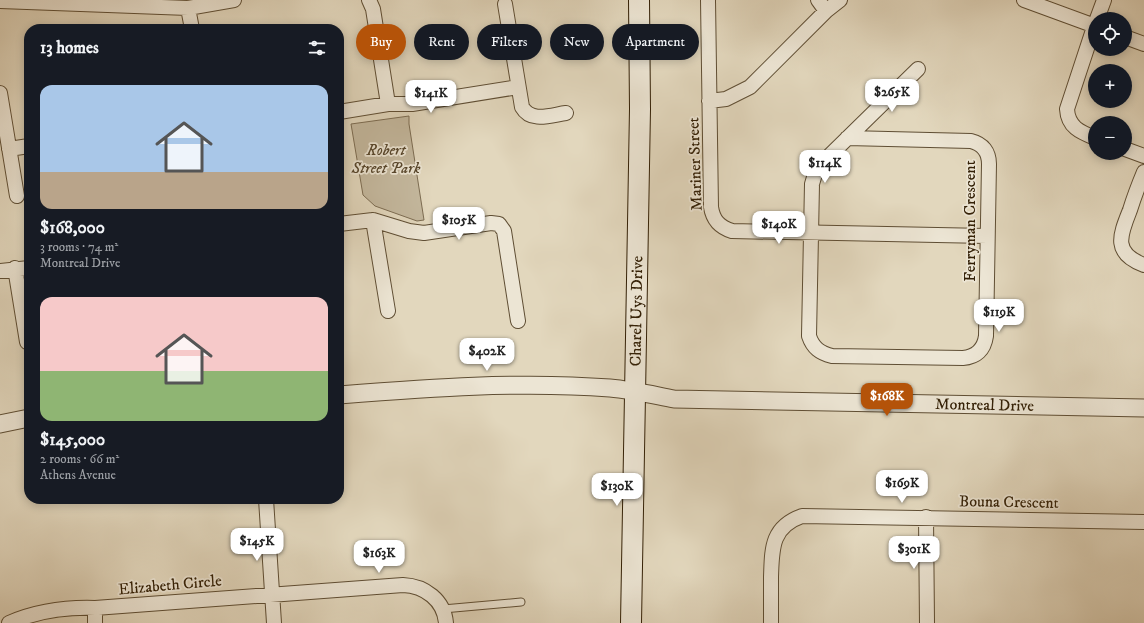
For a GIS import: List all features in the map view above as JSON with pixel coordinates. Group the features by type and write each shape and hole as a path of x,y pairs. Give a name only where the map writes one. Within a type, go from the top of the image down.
{"main road":[{"name":"Charel Uys Drive","path":"631,623 640,109 639,0"}],"street":[{"path":"0,0 188,8 234,0"},
{"path":"369,0 373,9 388,104"},
{"path":"708,0 709,102"},
{"name":"Mariner Street","path":"840,0 822,5 750,87 726,99 709,102 711,207 715,220 725,229 732,231 987,236"},
{"path":"1024,0 1088,22"},
{"path":"1100,12 1104,0"},
{"path":"505,4 522,107 528,114 536,117 566,112"},
{"path":"188,8 191,24"},
{"path":"1132,40 1144,44"},
{"path":"1088,44 1066,109 1069,122 1080,132 1088,135"},
{"path":"847,138 918,69"},
{"path":"344,111 388,104 412,104 518,87"},
{"path":"0,93 17,196"},
{"name":"Ferryman Crescent","path":"847,138 966,140 981,144 989,158 986,336 983,346 975,355 963,358 832,356 819,351 811,342 810,336 811,233 812,184 815,174 821,164 847,138"},
{"path":"9,149 24,147"},
{"path":"1132,152 1144,156"},
{"path":"1144,172 1120,238 1126,254 1134,261 1144,265"},
{"path":"344,223 373,220 416,233 491,223 499,224 504,231 518,322"},
{"path":"373,220 388,311"},
{"path":"0,270 22,268 24,298"},
{"name":"Montreal Drive","path":"344,395 454,388 520,386 611,388 674,399 1144,408"},
{"path":"0,424 24,419"},
{"path":"266,504 274,623"},
{"name":"Bouna Crescent","path":"771,623 773,544 777,535 788,522 802,516 1144,522"},
{"path":"926,518 927,623"},
{"name":"Elizabeth Circle","path":"9,623 23,617 57,609 95,608 272,594 413,586 430,594 443,609"},
{"path":"95,608 95,623"},
{"path":"443,609 446,623"}],"lane":[{"path":"443,609 521,602"}],"green space":[{"name":"Robert Street Park","path":"409,116 424,220 417,221 375,206 363,195 351,124"}]}
